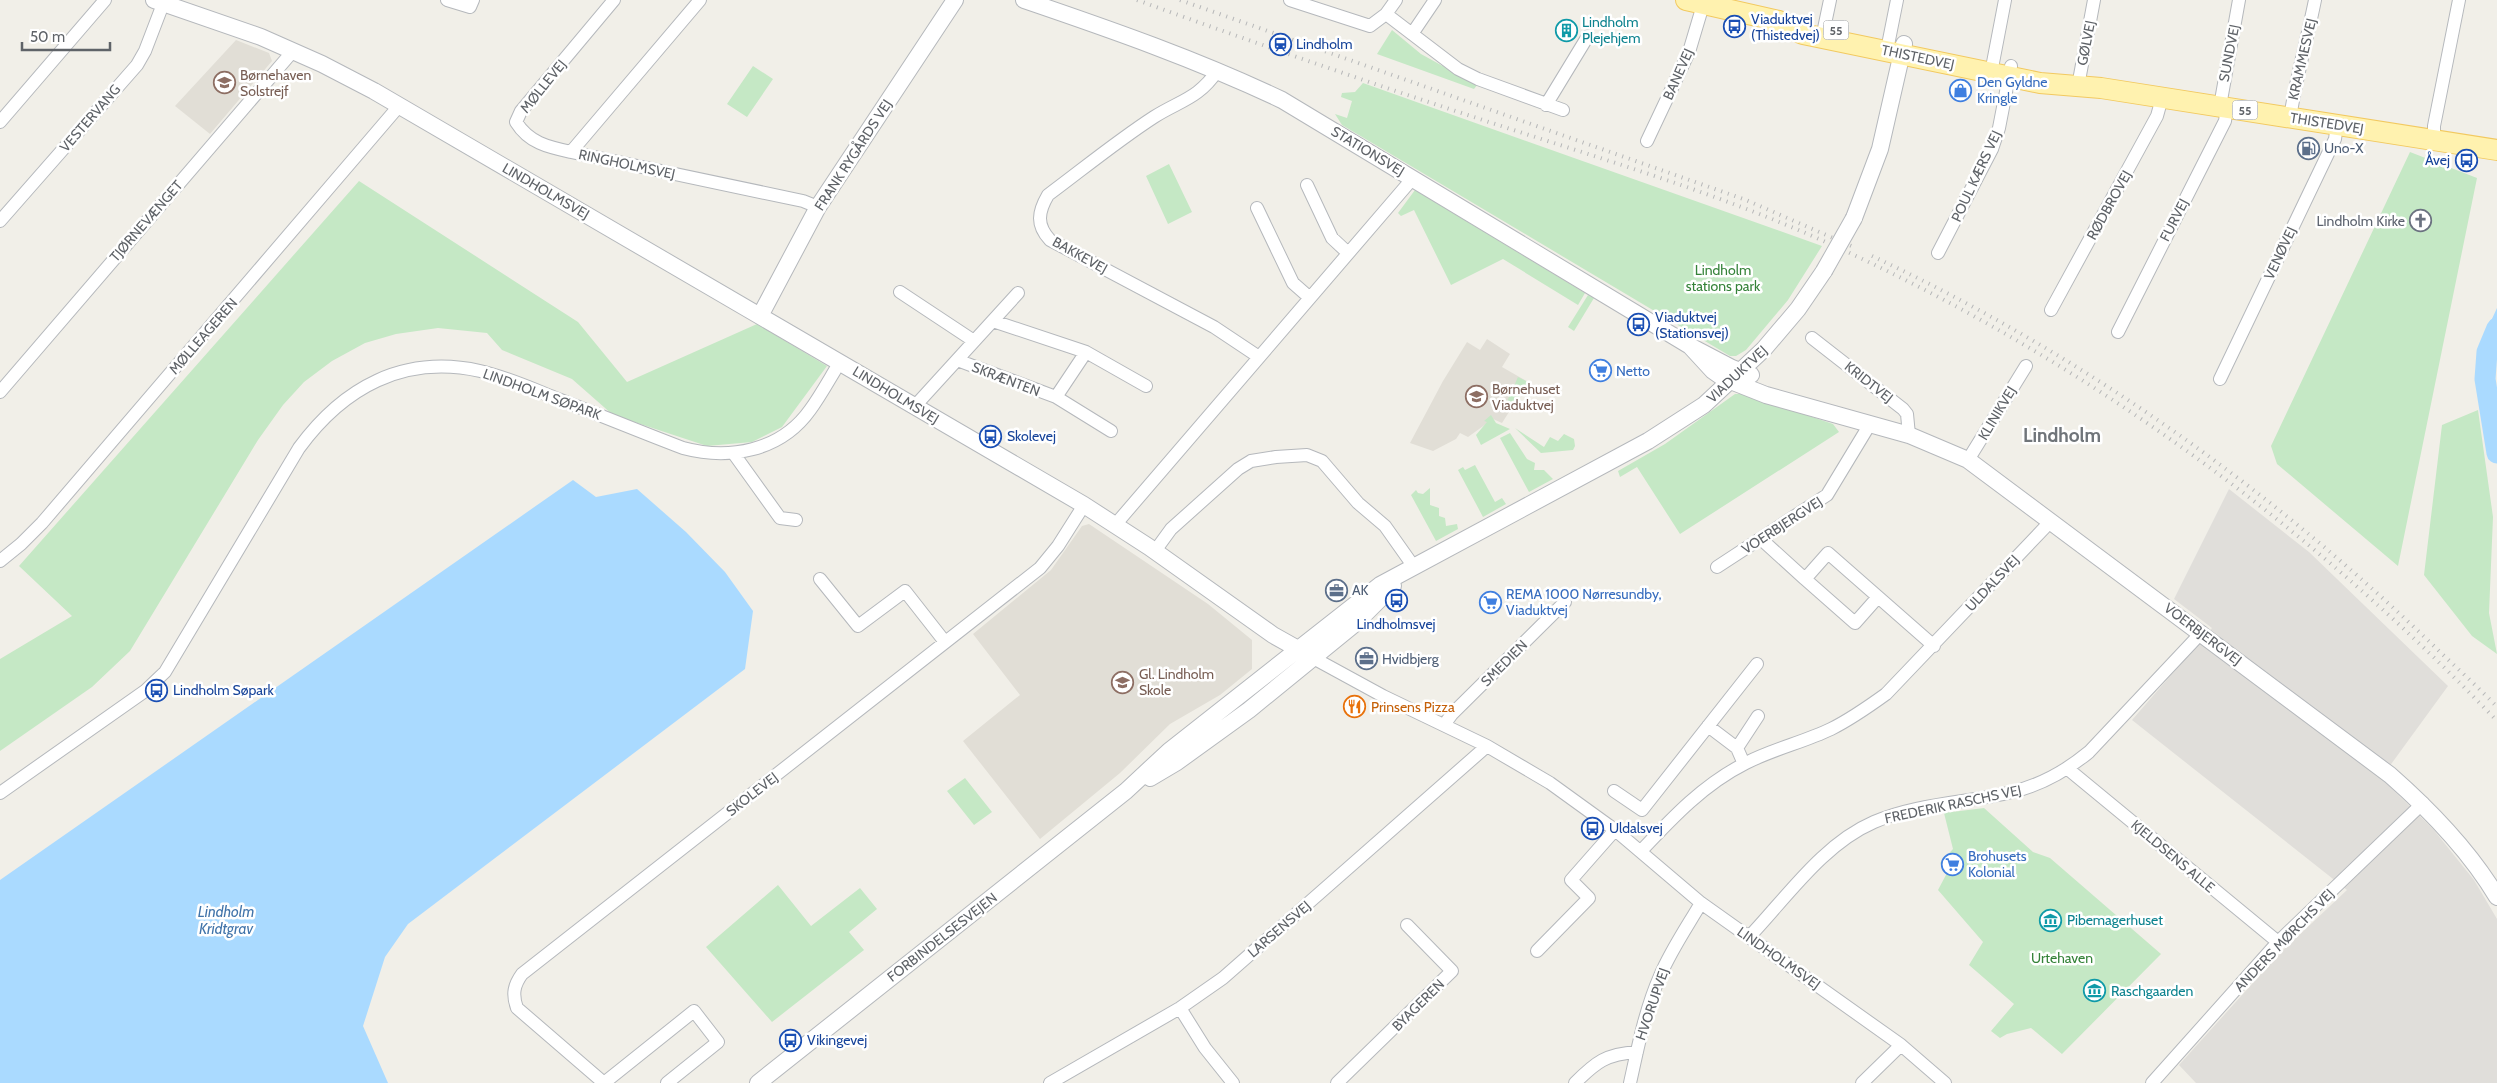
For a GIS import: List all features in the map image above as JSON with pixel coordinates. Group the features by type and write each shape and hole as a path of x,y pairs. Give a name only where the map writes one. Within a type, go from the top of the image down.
{"main road":[{"name":"THISTEDVEJ","path":"1694,2 1767,20 1803,34 1823,33 1896,47 2001,70 2040,83 2078,84 2497,150"}],"street":[{"path":"0,122 104,0"},
{"path":"447,0 471,4"},
{"name":"MØLLEVEJ","path":"571,152 547,147 532,140 522,132 516,122 521,111 614,0"},
{"name":"RINGHOLMSVEJ","path":"700,0 571,152 803,201 818,207"},
{"name":"FRANK RYGÅRDS VEJ","path":"760,316 818,207 955,0"},
{"name":"STATIONSVEJ","path":"1024,0 1155,44 1218,70 1282,100 1737,376"},
{"path":"1290,0 1370,26 1386,14 1396,0"},
{"path":"1412,34 1435,0"},
{"path":"1823,33 1830,0"},
{"path":"1896,47 1897,0"},
{"name":"POUL KÆRS VEJ","path":"1938,254 1992,149 1999,128 2005,0"},
{"name":"GØLVEJ","path":"2078,84 2094,0"},
{"name":"SUNDVEJ","path":"2223,106 2239,0"},
{"name":"KRAMMESVEJ","path":"2290,118 2296,76 2305,53 2315,0"},
{"path":"2434,140 2434,126 2459,0"},
{"name":"LINDHOLMSVEJ","path":"158,2 261,37 399,106 1084,505 1156,551 1273,635 1383,696 1486,746 1550,783 1616,830 1701,903 1900,1045 1945,1083"},
{"name":"VESTERVANG","path":"0,221 137,65 145,51 158,2"},
{"name":"BANEVEJ","path":"1647,141 1689,52 1694,2"},
{"path":"1386,14 1458,70 1563,110"},
{"path":"1546,105 1588,36"},
{"name":"VIADUKTVEJ","path":"1298,649 1380,585 1648,441 1704,404 1737,376 1779,332 1824,271 1854,218 1880,149 1896,47"},
{"name":"TJØRNEVÆNGET","path":"0,392 292,51"},
{"name":"BAKKEVEJ","path":"1218,70 1207,86 1198,93 1154,118 1048,195 1041,207 1040,225 1050,240 1214,327 1259,357"},
{"name":"RØDBROVEJ","path":"2051,310 2157,116 2162,98"},
{"name":"MØLLEAGEREN","path":"0,561 42,523 399,106"},
{"name":"FURVEJ","path":"2118,332 2225,121 2223,106"},
{"name":"VENØVEJ","path":"2220,379 2334,139 2337,125"},
{"path":"1115,525 1413,178"},
{"path":"1307,185 1332,238 1348,253"},
{"path":"1257,208 1293,283 1310,298"},
{"name":"SKRÆNTEN","path":"900,292 974,341"},
{"name":"SKRÆNTEN","path":"915,406 1018,293"},
{"path":"993,320 1086,352 1146,386"},
{"name":"KRIDTVEJ","path":"1812,338 1903,409 1907,414 1909,435"},
{"name":"SKRÆNTEN","path":"1056,397 1086,352"},
{"name":"SKRÆNTEN","path":"957,360 1056,397 1111,431"},
{"name":"LINDHOLM SØPARK","path":"0,793 145,691 165,672 299,448 317,422 332,409 371,382 395,374 435,367 479,371 682,448 701,453 734,454 769,444 796,425 809,412 840,362"},
{"name":"KLINIKVEJ","path":"1968,460 2026,366"},
{"name":"VOERBJERGVEJ","path":"1737,376 1818,408 1909,435 1968,460 2202,632 2390,775 2423,803 2461,845 2497,898"},
{"name":"VOERBJERGVEJ","path":"1717,567 1827,495 1870,424"},
{"path":"734,454 780,518 796,520"},
{"path":"1156,551 1171,529 1238,469 1251,461 1307,455 1322,461 1358,503 1385,526 1414,567"},
{"name":"SKOLEVEJ","path":"667,1083 718,1042 694,1011 604,1083 517,1008 514,991 522,974 1040,568 1058,546 1084,505"},
{"name":"ULDALSVEJ","path":"1641,851 1686,803 1744,764 1830,729 1856,715 1886,694 1934,646 2051,521"},
{"path":"1761,539 1855,623 1878,597"},
{"path":"1805,579 1828,553 1934,646"},
{"name":"VIADUKTVEJ","path":"1314,658 1357,622 1414,567"},
{"path":"820,579 858,626 905,592 945,642"},
{"name":"SMEDIEN","path":"1444,726 1452,714 1566,602"},
{"name":"FREDERIK RASCHS VEJ","path":"1749,937 1828,852 1875,821 1906,811 2013,792 2041,782 2068,769 2089,752 2202,632"},
{"name":"FORBINDELSESVEJEN","path":"758,1083 1126,791 1169,751 1298,649"},
{"name":"FORBINDELSESVEJEN","path":"1126,791 1177,762 1223,730 1314,658"},
{"path":"1614,791 1642,810 1757,664"},
{"path":"1737,748 1758,716"},
{"path":"1708,726 1737,748 1744,764"},
{"name":"LARSENSVEJ","path":"1054,1082 1180,1008 1223,978 1486,746"},
{"name":"KJELDSENS ALLE","path":"2068,769 2278,942"},
{"name":"ANDERS MØRCHS VEJ","path":"2152,1083 2278,942 2423,803"},
{"path":"1537,951 1589,898 1571,880 1616,830"},
{"name":"HVORUPVEJ","path":"1630,1083 1649,1006 1659,977 1671,952 1701,903"},
{"name":"BYAGEREN","path":"1337,1083 1452,971 1407,925"},
{"path":"1180,1008 1205,1048 1233,1083"},
{"path":"1862,1083 1900,1045"},
{"path":"1575,1083 1603,1059 1617,1054 1637,1052"}],"shaded area":[{"name":"Børnehaven Solstrejf","path":"236,40 269,53 272,61 210,134 175,106"},
{"name":"Børnehuset Viaduktvej","path":"1487,339 1510,354 1502,367 1528,382 1502,423 1493,419 1468,437 1460,433 1456,439 1433,451 1410,443 1443,381 1467,342 1480,350"},
{"path":"2229,489 2309,552 2448,686 2381,778 2433,829 2474,880 2497,919 2497,1083 2196,1083 2179,1065 2279,954 2347,890 2132,720 2212,628 2174,599"},
{"name":"Gl. Lindholm Skole","path":"1089,524 1208,604 1252,640 1252,669 1220,695 1170,724 1120,773 1040,839 963,741 1020,695 973,634 1051,570 1082,526"}],"green space":[{"path":"1392,30 1421,54 1477,85 1474,89 1377,54"},
{"path":"753,66 773,79 747,117 727,104"},
{"name":"Lindholm stations park","path":"1363,83 1822,246 1788,300 1746,350 1736,356 1730,356 1342,125 1335,114 1347,118 1352,101 1341,97 1342,93 1355,92"},
{"path":"2410,152 2477,178 2398,566 2277,464 2271,446"},
{"path":"1169,164 1192,212 1168,224 1146,176"},
{"path":"359,181 578,322 627,382 757,324 827,366 782,427 752,442 707,446 613,415 572,379 502,350 487,333 438,328 396,334 365,343 332,361 304,382 283,405 258,440 130,651 92,687 0,751 0,659 72,616 19,566"},
{"path":"1415,190 1585,293 1578,305 1503,259 1451,285 1414,210 1401,216 1398,213"},
{"path":"1588,295 1594,298 1574,331 1568,327"},
{"path":"1518,377 1528,382 1509,412 1504,408"},
{"path":"1735,394 1744,394 1833,424 1839,432 1680,534 1637,467 1620,477 1618,471 1665,444"},
{"path":"2478,410 2493,517 2489,613 2497,654 2472,636 2424,575 2442,425"},
{"path":"1491,415 1496,423 1510,429 1481,445 1476,435 1487,422 1484,421"},
{"path":"1515,428 1544,447 1550,437 1558,441 1564,434 1574,439 1575,446 1573,450 1541,453"},
{"path":"1510,433 1527,459 1535,463 1534,470 1544,470 1553,479 1529,492 1500,438"},
{"path":"1475,465 1495,502 1502,498 1506,504 1483,517 1458,470 1463,467 1465,470"},
{"path":"1430,488 1430,505 1439,508 1439,516 1445,518 1446,526 1457,524 1458,529 1436,541 1411,495 1416,490 1418,493 1423,494"},
{"path":"965,778 992,812 974,825 947,791"},
{"name":"Urtehaven","path":"1984,808 2033,852 2050,858 2161,954 2062,1054 2031,1028 2007,1034 2000,1038 1991,1031 2014,1004 1969,965 1983,942 1938,890 1947,873 1940,863 1953,849 1944,813"},
{"path":"778,885 811,926 860,888 877,909 849,932 864,950 772,1022 706,947"}],"water":[{"path":"2497,308 2497,342 2487,352 2480,353 2485,334"},
{"name":"Lindholm Kridtgrav","path":"573,480 596,497 637,489 686,532 725,572 753,611 745,669 408,924 385,957 363,1026 388,1083 0,1083 0,880"}],"waterway":[{"path":"2497,328 2487,352 2485,379 2497,453"}],"railway":[{"path":"1137,0 1270,48 1732,203 1810,235 1906,280 1999,330 2090,385 2178,444 2262,508 2344,575 2422,646 2497,721"},
{"path":"1180,0 1746,200 1856,248"},
{"path":"1872,256 1949,294 2025,336 2099,381 2171,429 2241,481 2375,591 2497,707"}],"place":[{"name":"Viaduktvej (Thistedvej)","path":"1735,27"},
{"name":"Lindholm Plejehjem","path":"1566,30"},
{"name":"Lindholm","path":"1280,44"},
{"name":"Børnehaven Solstrejf","path":"224,83"},
{"name":"Den Gyldne Kringle","path":"1961,90"},
{"name":"Uno-X","path":"2308,148"},
{"name":"Åvej","path":"2466,160"},
{"name":"Lindholm Kirke","path":"2421,221"},
{"name":"Viaduktvej (Stationsvej)","path":"1639,325"},
{"name":"Netto","path":"1600,371"},
{"name":"Børnehuset Viaduktvej","path":"1476,397"},
{"name":"Skolevej","path":"991,436"},
{"name":"AK","path":"1336,590"},
{"name":"Lindholmsvej","path":"1396,601"},
{"name":"REMA 1000 Nørresundby, Viaduktvej","path":"1490,602"},
{"name":"Hvidbjerg","path":"1366,659"},
{"name":"Gl. Lindholm Skole","path":"1123,682"},
{"name":"Lindholm Søpark","path":"157,690"},
{"name":"Prinsens Pizza","path":"1355,707"},
{"name":"Uldalsvej","path":"1593,828"},
{"name":"Brohusets Kolonial","path":"1952,864"},
{"name":"Pibemagerhuset","path":"2051,920"},
{"name":"Raschgaarden","path":"2095,991"},
{"name":"Vikingevej","path":"791,1040"}],"district":[{"name":"Lindholm","path":"2062,435"}]}
